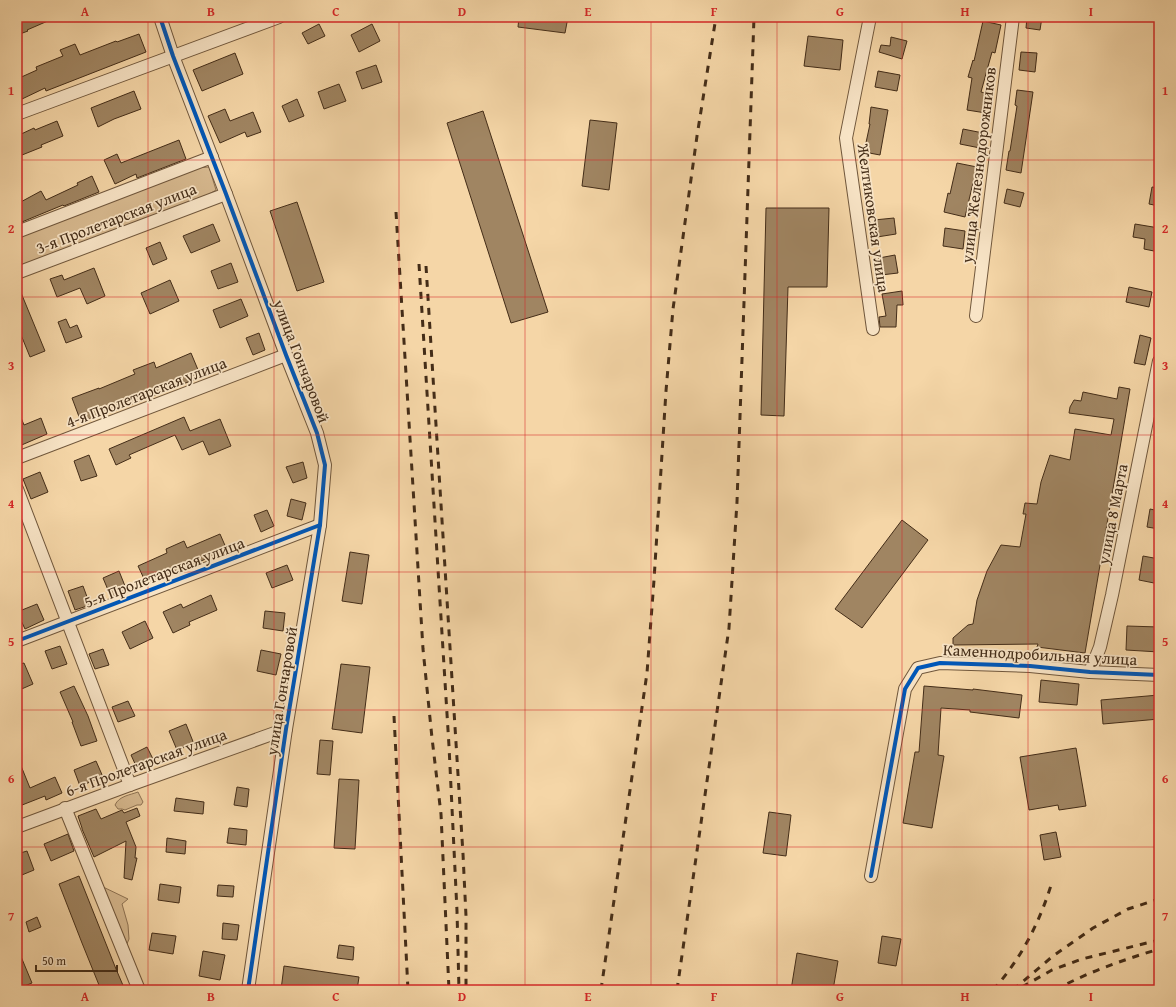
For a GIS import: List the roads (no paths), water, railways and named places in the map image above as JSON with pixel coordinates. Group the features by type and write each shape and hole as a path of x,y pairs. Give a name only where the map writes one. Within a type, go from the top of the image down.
{"street":[{"name":"улица Гончаровой","path":"160,17 173,56 317,433 325,465 320,525 286,729 248,990"},
{"path":"17,114 279,17"},
{"name":"Желтиковская улица","path":"870,17 846,138 873,329"},
{"name":"улица Железнодорожников","path":"976,316 1013,17"},
{"name":"3-я Пролетарская улица","path":"17,232 212,157"},
{"name":"3-я Пролетарская улица","path":"17,272 226,194"},
{"name":"4-я Пролетарская улица","path":"17,458 286,355"},
{"name":"улица 8 Марта","path":"1090,672 1100,647 1112,595 1159,361"},
{"path":"17,489 130,785"},
{"name":"5-я Пролетарская улица","path":"17,641 320,525"},
{"name":"Каменнодробильная улица","path":"871,876 905,689 918,668 940,663 1030,666 1090,672 1159,675"},
{"name":"6-я Пролетарская улица","path":"17,827 65,808 286,729"},
{"path":"65,808 139,990"}],"railway":[{"path":"601,990 647,673 673,309 697,136 716,17"},
{"path":"677,990 729,628 737,502 754,17"},
{"path":"396,212 423,649 441,814 449,990"},
{"path":"419,264 449,746 457,911 459,990"},
{"path":"426,266 463,854 466,916 466,990"},
{"path":"394,716 408,990"},
{"path":"993,990 1021,953 1042,911 1052,882"},
{"path":"1013,990 1053,956 1093,928 1128,909 1159,899"},
{"path":"1022,987 1052,970 1082,959 1159,940"},
{"path":"1055,990 1106,967 1159,949"}]}
